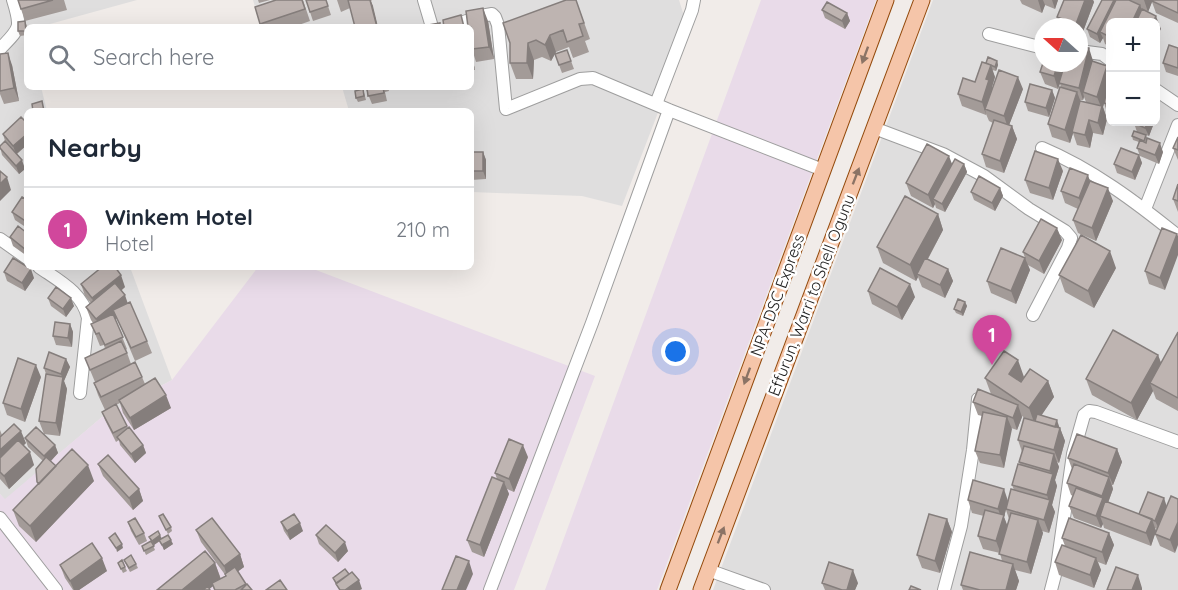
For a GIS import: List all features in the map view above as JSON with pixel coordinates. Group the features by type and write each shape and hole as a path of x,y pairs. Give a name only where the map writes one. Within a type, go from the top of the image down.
{"main road":[{"name":"NPA-DSC Express","path":"668,590 886,0"},
{"name":"Effurun, Warri to Shell Ogunu","path":"701,590 921,0"}],"street":[{"path":"0,49 17,31 19,20 13,0"},
{"path":"424,0 431,24"},
{"path":"656,104 694,0"},
{"path":"458,24 481,16 492,14 495,17 498,25 506,109 580,79 593,78 823,170"},
{"path":"989,34 1034,46"},
{"path":"1088,52 1102,54 1106,57"},
{"path":"1160,93 1178,105"},
{"path":"490,590 592,323 669,110"},
{"path":"1145,209 1178,125"},
{"path":"874,128 943,154 984,176 1029,209 1065,231 1071,238 1033,315"},
{"path":"1042,148 1072,161 1145,209 1178,236"},
{"path":"0,239 24,256"},
{"path":"43,270 77,294 86,309 88,318 80,393"},
{"path":"944,590 961,526 973,450 978,399"},
{"path":"1052,590 1073,454 1084,415 1089,411 1096,412 1178,442"},
{"path":"0,518 56,590"},
{"path":"708,570 764,590"}],"shaded area":[{"path":"0,0 137,0 50,24 24,24 24,90 42,90 46,108 24,108 24,270 131,270 172,380 102,417 5,500 0,494"},
{"path":"253,0 679,0 689,32 622,206 582,196 474,192 474,108 348,108 343,90 474,90 474,24 260,24"},
{"path":"761,0 876,0 657,590 545,590"},
{"path":"933,0 1178,0 1178,590 713,590"},
{"path":"256,270 316,270 595,376 514,590 0,590 0,494 5,499 102,417 172,380"}],"building":[{"path":"18,0 53,0 21,9"},
{"path":"276,0 302,0 305,9 260,24 255,7"},
{"path":"306,0 326,0 328,6 310,12"},
{"path":"348,0 370,0 376,24 354,24"},
{"path":"566,0 576,0 584,23 579,24 583,36 567,42 563,30 550,35 545,45 536,40 528,43 527,63 510,63 510,43 503,23"},
{"path":"1064,0 1085,0 1078,18 1057,17"},
{"path":"1102,0 1114,0 1097,34 1088,30"},
{"path":"1116,0 1129,0 1140,5 1134,18 1107,18"},
{"path":"1178,0 1178,13 1152,1"},
{"path":"827,2 847,13 842,21 822,10"},
{"path":"483,8 489,47 474,49 474,24 468,24 466,11"},
{"path":"1142,9 1156,16 1155,18 1138,18"},
{"path":"461,15 463,24 444,24 443,20"},
{"path":"1106,20 1106,35 1100,32"},
{"path":"25,21 24,31 18,31 18,22"},
{"path":"1169,45 1178,48 1178,68 1163,63"},
{"path":"567,50 571,61 559,65 555,54"},
{"path":"8,53 14,88 0,91 0,54"},
{"path":"988,57 997,61 995,67 986,63"},
{"path":"1092,61 1106,66 1097,97 1083,92"},
{"path":"982,62 991,65 982,102 958,94 963,78 975,82"},
{"path":"999,70 1018,77 1004,116 985,109"},
{"path":"1040,72 1055,72 1054,76"},
{"path":"1062,72 1083,72 1079,88 1059,83"},
{"path":"1030,84 1052,90 1046,108 1025,102"},
{"path":"1060,87 1077,92 1065,130 1048,124"},
{"path":"363,90 364,96 356,98 355,91"},
{"path":"367,90 384,90 384,93 368,96"},
{"path":"42,101 43,108 33,108 32,104"},
{"path":"1080,101 1102,106 1098,123 1089,120 1085,135 1072,132"},
{"path":"21,117 24,120 24,137 13,146 3,134"},
{"path":"994,120 1012,126 1000,161 982,154"},
{"path":"1134,131 1146,135 1144,141 1132,136"},
{"path":"1178,137 1178,150 1173,148"},
{"path":"1147,138 1160,143 1155,155 1137,148 1140,140 1146,143"},
{"path":"5,141 22,160 16,166 0,148"},
{"path":"927,144 949,156 928,195 906,183"},
{"path":"1121,148 1139,155 1132,172 1114,164"},
{"path":"1035,151 1058,159 1049,188 1025,180"},
{"path":"474,152 483,152 483,171 474,171"},
{"path":"955,159 964,164 942,204 933,199"},
{"path":"1070,168 1088,175 1079,198 1061,191"},
{"path":"0,171 7,177 0,184"},
{"path":"979,176 1000,188 992,203 971,192"},
{"path":"1090,181 1108,188 1092,228 1073,220"},
{"path":"1178,184 1178,201 1173,199"},
{"path":"905,196 938,214 910,265 877,247"},
{"path":"22,197 24,198 24,220 12,212"},
{"path":"1041,219 1057,228 1039,261 1023,252"},
{"path":"18,226 24,231 24,248 10,237"},
{"path":"1162,228 1177,234 1160,278 1145,271"},
{"path":"1081,235 1110,251 1088,291 1059,275"},
{"path":"1001,248 1025,258 1011,291 987,281"},
{"path":"13,258 24,265 24,270 30,270 22,283 4,272"},
{"path":"925,258 948,269 940,285 917,274"},
{"path":"880,268 910,284 897,307 868,291"},
{"path":"98,270 117,270 121,275 92,298 81,284"},
{"path":"115,283 125,295 96,319 86,307"},
{"path":"56,287 71,298 63,309 48,298"},
{"path":"958,299 965,302 961,312 954,309"},
{"path":"130,302 147,341 131,348 113,310"},
{"path":"113,314 123,337 105,345 91,324"},
{"path":"55,322 70,324 68,338 53,336"},
{"path":"1113,330 1158,355 1131,403 1086,379"},
{"path":"1178,332 1178,398 1150,383"},
{"path":"121,341 127,353 90,370 85,358"},
{"path":"1004,351 1018,360 1009,374 1021,382 1030,369 1048,381 1029,408 985,378"},
{"path":"49,352 66,359 61,374 44,368"},
{"path":"18,358 36,365 21,409 3,403"},
{"path":"135,362 142,377 101,397 94,383"},
{"path":"46,374 63,377 56,423 39,421"},
{"path":"155,378 166,395 130,418 119,400"},
{"path":"978,389 1018,405 1013,418 973,402"},
{"path":"116,404 127,426 113,433 102,412"},
{"path":"983,412 1007,417 1000,455 975,451"},
{"path":"1037,414 1057,420 1055,427 1035,421"},
{"path":"1024,418 1060,428 1054,450 1018,440"},
{"path":"14,424 21,431 0,450 0,437"},
{"path":"36,427 55,445 44,456 25,438"},
{"path":"129,427 143,445 131,454 117,437"},
{"path":"1077,434 1117,449 1108,473 1068,458"},
{"path":"509,439 523,445 509,479 495,473"},
{"path":"18,440 30,452 4,476 0,472 0,458"},
{"path":"1024,446 1054,454 1050,471 1019,462"},
{"path":"72,449 88,465 30,526 13,510"},
{"path":"108,455 139,489 129,498 98,464"},
{"path":"46,457 56,466 39,484 36,469"},
{"path":"1018,464 1053,474 1047,495 1012,485"},
{"path":"1074,464 1109,477 1102,496 1067,483"},
{"path":"492,477 504,482 480,545 467,540"},
{"path":"973,480 1004,489 998,509 968,500"},
{"path":"1076,488 1103,498 1096,516 1069,506"},
{"path":"1011,489 1050,500 1044,520 1006,509"},
{"path":"1148,492 1164,498 1155,521 1139,514"},
{"path":"1171,496 1178,499 1178,522 1170,540 1155,534"},
{"path":"1105,501 1152,519 1146,533 1100,516"},
{"path":"985,510 1004,515 996,541 978,536"},
{"path":"1011,513 1038,520 1027,562 999,554"},
{"path":"163,514 171,527 166,530 159,516"},
{"path":"294,514 300,523 287,531 281,522"},
{"path":"929,514 947,519 935,561 917,555"},
{"path":"135,518 144,533 136,537 128,522"},
{"path":"212,518 240,554 224,566 196,530"},
{"path":"1069,518 1109,533 1102,552 1062,538"},
{"path":"326,525 345,542 335,553 316,535"},
{"path":"158,531 160,535 152,541 149,537"},
{"path":"115,533 122,544 116,548 109,538"},
{"path":"168,535 171,540 162,545 159,540"},
{"path":"151,541 154,546 144,551 142,546"},
{"path":"92,543 102,558 70,581 60,565"},
{"path":"1062,545 1096,558 1090,575 1055,562"},
{"path":"205,551 215,563 182,590 157,590"},
{"path":"970,552 1013,564 1006,590 980,590 961,585"},
{"path":"131,555 136,564 129,568 124,560"},
{"path":"456,556 469,561 457,590 442,590"},
{"path":"122,560 125,567 121,569 118,563"},
{"path":"829,562 853,570 847,590 822,583"},
{"path":"235,567 246,584 235,590 215,590 212,583 226,576 225,574"},
{"path":"1116,567 1138,575 1132,590 1107,590"},
{"path":"345,569 349,574 336,583 333,578"},
{"path":"352,572 359,580 345,590 340,590 336,584"},
{"path":"280,580 287,590 266,590"},
{"path":"247,584 252,590 241,590"},
{"path":"911,586 921,590 909,590"}],"place":[{"name":"Winkem Hotel","path":"992,365"}]}
